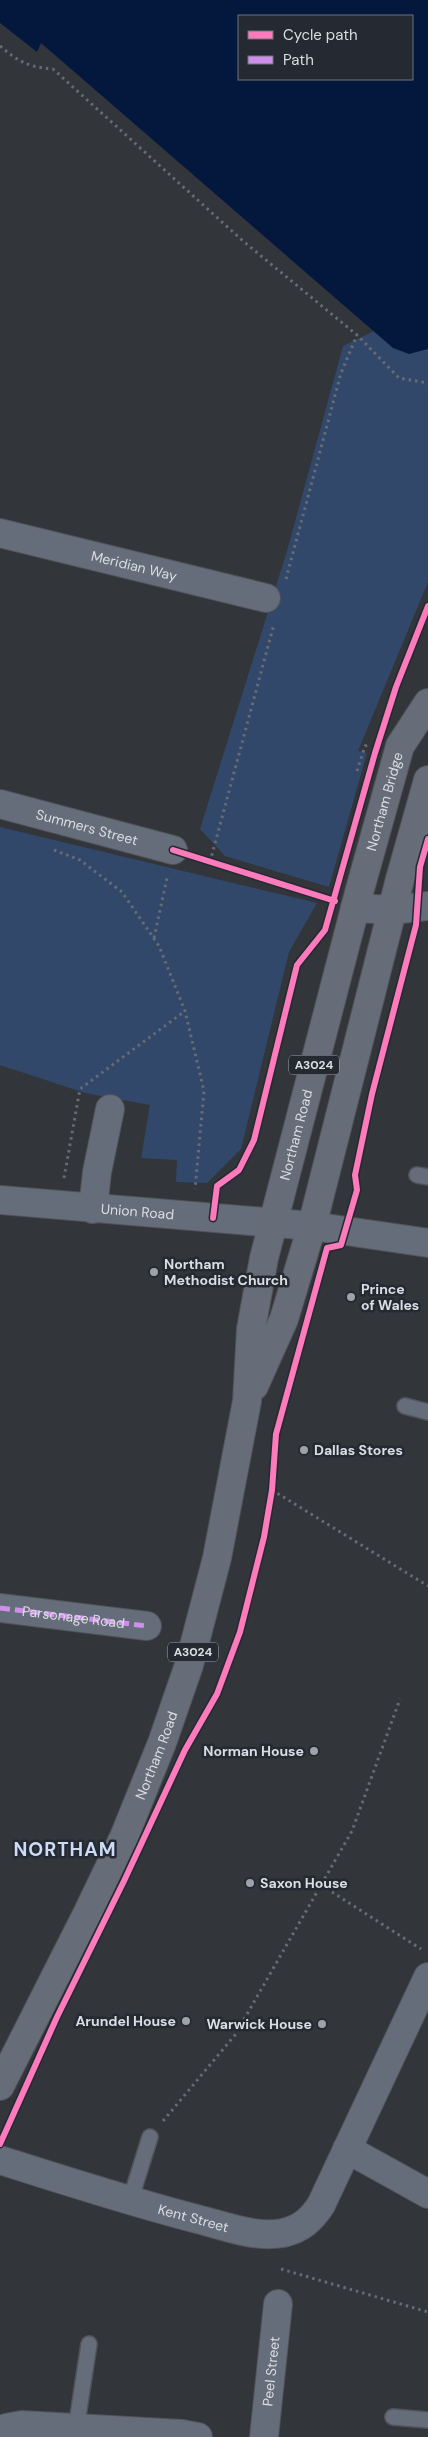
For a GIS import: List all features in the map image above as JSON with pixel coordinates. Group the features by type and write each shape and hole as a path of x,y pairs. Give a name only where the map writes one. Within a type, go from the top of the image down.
{"main road":[{"name":"Northam Bridge","path":"355,908 400,746 428,703"},
{"name":"A3024","path":"393,910 428,780"},
{"name":"Northam Road","path":"0,2086 124,1837 162,1743 189,1665 215,1568 247,1401 253,1309 273,1222 355,908"},
{"name":"Northam Road","path":"247,1401 284,1319 312,1226 393,910"}],"street":[{"name":"Meridian Way","path":"0,533 266,598"},
{"name":"Summers Street","path":"0,804 173,850"},
{"path":"355,908 393,910 428,906"},
{"path":"93,1209 97,1172 110,1109"},
{"name":"Union Road","path":"0,1200 192,1217 273,1222 428,1243"},
{"name":"Parsonage Road","path":"0,1608 147,1626"},
{"name":"Kent Street","path":"0,2160 130,2201 258,2235 282,2233 297,2229 311,2220 321,2205 428,1977"},
{"path":"348,2149 428,2194"},
{"name":"Peel Street","path":"264,2437 278,2304"},
{"path":"0,2432 6,2428 22,2425 182,2434 198,2437"}],"lane":[{"path":"405,1406 428,1412"},
{"path":"130,2201 150,2137"},
{"path":"76,2429 89,2344"},
{"path":"393,2418 428,2420"}],"path":[{"path":"0,46 19,62 34,68 53,70 243,241 357,336 399,378 428,384"},
{"path":"341,373 357,336"},
{"path":"357,771 365,746"},
{"path":"53,850 80,860 122,892 154,939 185,1011 204,1091 192,1217"},
{"path":"154,939 173,850 219,865"},
{"path":"270,1499 273,1480"},
{"path":"272,1490 428,1586"},
{"path":"150,2137 235,2035 352,1831 400,1699"},
{"path":"321,1885 428,1954"},
{"path":"278,2304 282,2233"},
{"path":"281,2269 428,2312"}],"shaded area":[{"path":"0,0 178,0 246,90 428,195 428,582 358,751 367,753 329,887 225,856 200,829 287,551 343,346 374,331 41,43 37,52 0,23"},
{"path":"0,0 428,0 428,349 409,354 393,348 41,43 37,52 0,23"},
{"path":"0,827 317,903 289,952 241,1149 207,1183 176,1182 177,1160 141,1158 150,1105 85,1093 0,1065"}],"marked path":[{"path":"0,1608 147,1626"}],"cycle path":[{"path":"213,1218 217,1186 239,1170 254,1140 297,965 325,930 375,753 396,687 428,606"},
{"path":"0,2144 57,2017 124,1881 185,1750 217,1694 240,1632 264,1537 272,1490 276,1434 327,1248 341,1245 357,1190 355,1175 372,1094 416,925 420,867 428,839"},
{"path":"173,850 335,901"}],"place":[{"name":"Northam Methodist Church","path":"154,1272"},
{"name":"Prince of Wales","path":"351,1297"},
{"name":"Dallas Stores","path":"304,1450"},
{"name":"Norman House","path":"314,1751"},
{"name":"Saxon House","path":"250,1883"},
{"name":"Arundel House","path":"186,2021"},
{"name":"Warwick House","path":"322,2024"}],"district":[{"name":"NORTHAM","path":"65,1849"}]}
